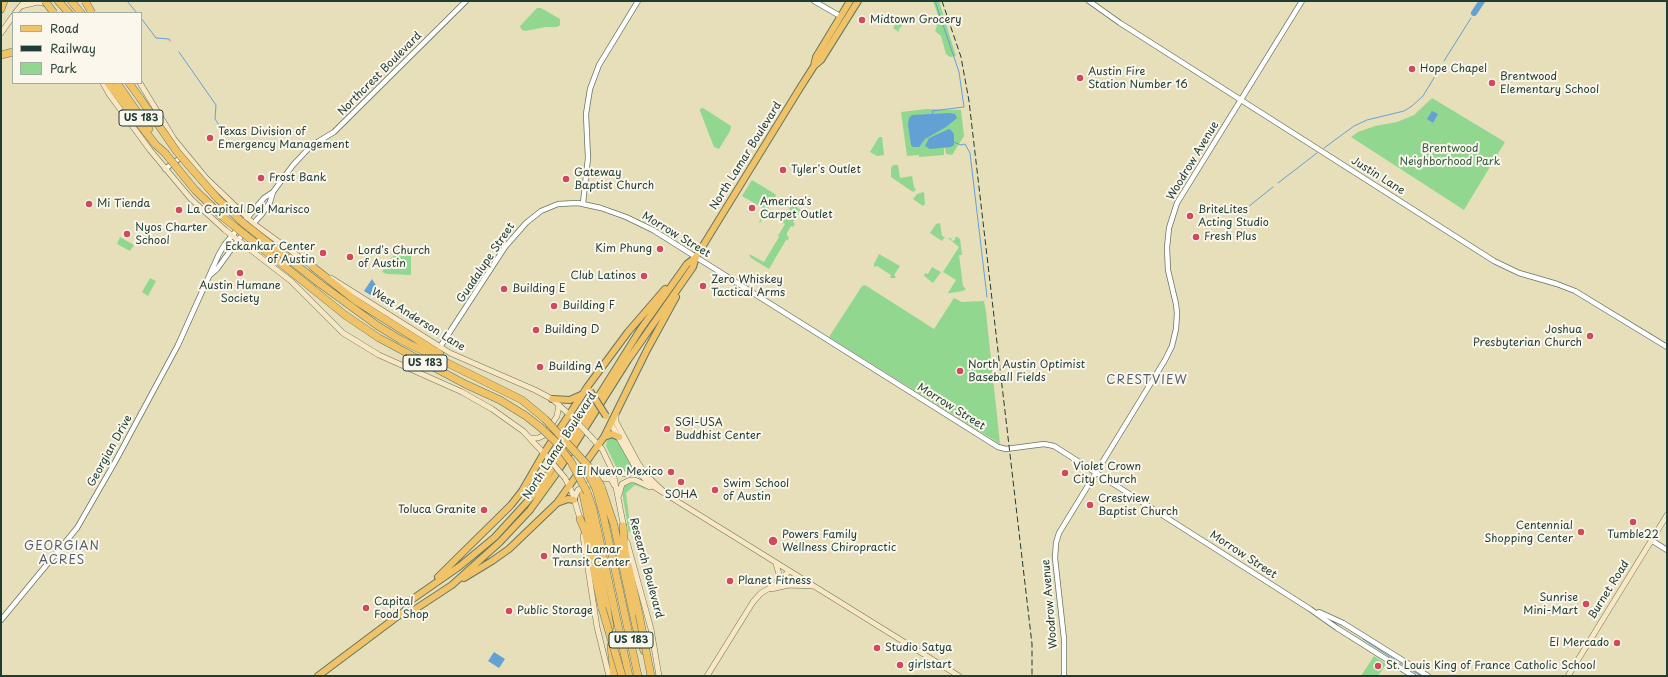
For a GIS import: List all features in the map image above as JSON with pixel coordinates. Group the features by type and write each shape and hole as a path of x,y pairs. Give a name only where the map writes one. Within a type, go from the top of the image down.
{"highway":[{"path":"1,9 4,1"},
{"path":"46,1 54,11"},
{"path":"58,1 68,12"},
{"path":"71,1 79,12"},
{"path":"85,1 91,12"},
{"path":"1,55 12,52"},
{"path":"108,84 155,144 166,153"},
{"name":"US 183","path":"119,84 166,153 195,190 224,218 345,315 379,338 465,384 500,400 526,416 555,441 570,462 593,509 615,605 629,676"},
{"name":"US 183","path":"130,84 177,152 217,198 242,222 319,283 378,326 522,400 546,419 579,456 598,488 624,603 638,676"},
{"path":"134,84 140,98"},
{"path":"313,267 356,301 465,372"},
{"path":"598,488 614,525 636,627 651,676"},
{"path":"585,493 608,608 614,676"},
{"path":"580,519 585,531 602,608 622,676"},
{"path":"623,526 625,551 651,676"}],"main road":[{"path":"80,1 91,12"},
{"name":"North Lamar Boulevard","path":"814,66 816,57 850,1"},
{"name":"North Lamar Boulevard","path":"318,676 406,610 414,610 452,585 500,542 536,503 628,360 683,283 693,267 696,257 814,66 821,60 858,1"},
{"path":"16,12 23,3 38,2 54,11"},
{"path":"1,33 12,17"},
{"path":"104,84 109,94 165,169 191,199 238,240 291,281 343,333 379,355 478,401 504,417 530,438 546,455 565,478 580,519 597,626 609,676"},
{"name":"West Anderson Lane","path":"141,84 163,123 206,178 254,224 313,267 440,347 468,362 522,383 552,399 599,445"},
{"path":"212,218 223,216 227,213 232,204"},
{"path":"262,259 255,248 254,241 260,239 278,242"},
{"name":"North Lamar Boulevard","path":"406,610 407,603 429,586 452,572 486,544 511,520 537,491 574,437 640,330 680,273 687,264 696,257"},
{"path":"429,586 511,505 546,455 587,390 628,332 671,281 680,273"},
{"path":"452,585 502,555 558,502 604,437 683,283"},
{"path":"552,399 570,400 587,390"},
{"path":"587,390 611,424 638,472 644,480 657,490"},
{"path":"530,438 538,438 545,435 557,416 558,405"},
{"path":"606,416 613,416 616,413"},
{"path":"616,413 616,422 638,463 646,475 664,492 775,563 959,676"},
{"path":"604,437 612,434 619,438"},
{"name":"Research Boulevard","path":"599,445 613,472 623,526 651,629 659,676"},
{"path":"613,472 623,474 638,472 646,475"},
{"path":"574,500 578,490 601,478 611,479 617,490"},
{"path":"619,500 622,484 630,480 635,480 664,492"},
{"path":"558,502 568,499 574,500"},
{"name":"Burnet Road","path":"1568,676 1667,515"},
{"path":"775,563 779,574 777,584"},
{"path":"707,676 761,593 777,584 789,571"},
{"path":"766,591 787,586 813,586"}],"street":[{"name":"Northcrest Boulevard","path":"248,218 264,198 273,192 293,165 311,146 334,132 466,1"},
{"path":"583,203 588,158 586,114 590,89 599,65 638,1"},
{"path":"814,1 840,16"},
{"name":"Justin Lane","path":"1089,1 1106,14 1500,264 1519,273 1575,291 1667,347"},
{"name":"Woodrow Avenue","path":"1064,676 1064,639 1055,564 1055,548 1062,528 1170,350 1175,334 1177,316 1176,304 1167,264 1167,240 1170,223 1181,195 1302,1"},
{"path":"165,169 186,153"},
{"name":"Northcrest Boulevard","path":"238,240 254,224 270,202 273,192"},
{"name":"Guadalupe Street","path":"440,347 508,244 526,222 549,207 566,203 583,203"},
{"name":"Morrow Street","path":"583,203 626,217 641,224 696,257 998,448 1006,449 1039,444 1052,445 1310,608 1353,638 1413,676"},
{"name":"Georgian Drive","path":"1,620 77,528 115,462 178,345 219,254 232,235 248,218"},
{"name":"Georgian Drive","path":"210,276 217,270 238,240"},
{"path":"1651,540 1667,550"},
{"name":"Morrow Street","path":"1310,608 1357,631 1428,676"}],"green space":[{"path":"933,1 939,1 956,56 950,57 946,54 941,36 935,31 937,26 935,24 940,21"},
{"path":"537,8 541,8 560,19 560,25 557,27 546,27 525,31 521,29 520,26"},
{"path":"898,20 903,25 899,29 899,32 893,28"},
{"name":"Brentwood Neighborhood Park","path":"1432,98 1505,142 1464,210 1351,137 1358,132 1375,126 1397,122 1414,115"},
{"path":"703,108 731,126 730,131 719,149 714,147 700,111 700,109"},
{"path":"927,109 961,110 964,136 952,155 946,154 944,148 944,155 919,157 919,155 907,156 901,112"},
{"path":"879,137 882,137 884,155 877,156 870,152"},
{"path":"893,165 898,165 900,178 912,176 916,190 913,192 891,177 891,168"},
{"path":"752,180 776,196 760,223 759,222 766,210 742,196"},
{"path":"924,192 925,204 923,206 913,199 917,194"},
{"path":"792,204 801,210 801,214 798,214 793,222 795,224 793,227 791,226 787,233 787,236 789,237 788,240 786,240 769,269 751,258 749,254 764,262 779,237 778,236 785,224 782,222"},
{"path":"940,223 942,236 945,237 942,241 930,233 936,224"},
{"path":"120,237 134,245 130,251 117,244"},
{"path":"955,237 960,239 962,255 959,255 963,286 966,289 963,291 948,293 956,280 943,272 959,247 948,238 951,238 952,241 955,240"},
{"path":"404,251 411,253 411,275 387,274 382,272 389,260 398,252"},
{"path":"879,254 900,266 894,275 896,277 895,278 890,278 891,275 877,266 874,267"},
{"path":"932,267 941,272 933,283 924,276 925,273 928,274"},
{"path":"150,278 156,281 148,296 142,292"},
{"path":"865,285 934,329 954,298 962,302 984,301 1000,444 829,337 862,286"},
{"path":"611,437 617,438 634,471 624,473 618,471 606,446 607,440"},
{"path":"633,482 652,492 635,485 626,493 631,531 629,534 622,492 623,486"},
{"path":"1374,656 1386,664 1378,676 1361,676"}],"water":[{"path":"1432,111 1438,114 1433,123 1427,119"},
{"path":"955,114 957,118 946,127 925,139 919,147 913,147 911,145 908,125 909,118 912,115"},
{"path":"949,129 954,134 954,145 951,147 930,149 925,146 929,138"},
{"path":"372,279 386,301 385,304 364,291"},
{"path":"494,652 505,659 499,668 488,661"}],"waterway":[{"path":"127,1 136,12"},
{"path":"933,114 932,111 964,107 959,72 935,1"},
{"path":"1474,13 1482,1"},
{"path":"1444,61 1471,18"},
{"path":"142,19 156,38 169,39 170,41"},
{"path":"179,52 216,105 215,119 227,137"},
{"path":"1324,148 1354,126 1367,120 1404,111 1412,106 1423,96 1440,68"},
{"path":"954,142 961,145 965,144 970,153 987,297"},
{"path":"1278,183 1317,153"},
{"path":"1238,215 1273,187"},
{"path":"1363,639 1395,660"},
{"path":"1400,663 1421,676"}],"railway":[{"path":"942,1 961,57 969,101 1032,644 1032,676"}],"place":[{"name":"Midtown Grocery","path":"862,20"},
{"name":"Hope Chapel","path":"1412,69"},
{"name":"Austin Fire Station Number 16","path":"1080,78"},
{"name":"Brentwood Elementary School","path":"1492,83"},
{"name":"Texas Division of Emergency Management","path":"210,138"},
{"name":"Tyler's Outlet","path":"783,170"},
{"name":"Frost Bank","path":"261,178"},
{"name":"Gateway Baptist Church","path":"566,179"},
{"name":"Mi Tienda","path":"89,204"},
{"name":"America's Carpet Outlet","path":"752,208"},
{"name":"La Capital Del Marisco","path":"179,210"},
{"name":"BriteLites Acting Studio","path":"1190,216"},
{"name":"Nyos Charter School","path":"127,234"},
{"name":"Fresh Plus","path":"1196,237"},
{"name":"Kim Phung","path":"660,249"},
{"name":"Eckankar Center of Austin","path":"323,253"},
{"name":"Lord's Church of Austin","path":"350,257"},
{"name":"Austin Humane Society","path":"240,273"},
{"name":"Club Latinos","path":"644,276"},
{"name":"Zero Whiskey Tactical Arms","path":"703,286"},
{"name":"Building E","path":"504,289"},
{"name":"Building F","path":"554,306"},
{"name":"Building D","path":"536,330"},
{"name":"Joshua Presbyterian Church","path":"1590,336"},
{"name":"Building A","path":"540,367"},
{"name":"North Austin Optimist Baseball Fields","path":"960,371"},
{"name":"SGI-USA Buddhist Center","path":"667,429"},
{"name":"El Nuevo Mexico","path":"671,472"},
{"name":"Violet Crown City Church","path":"1065,473"},
{"name":"SOHA","path":"681,482"},
{"name":"Swim School of Austin","path":"715,490"},
{"name":"Crestview Baptist Church","path":"1090,505"},
{"name":"Toluca Granite","path":"484,510"},
{"name":"Tumble22","path":"1633,522"},
{"name":"Centennial Shopping Center","path":"1581,532"},
{"name":"Powers Family Wellness Chiropractic","path":"773,541"},
{"name":"North Lamar Transit Center","path":"544,556"},
{"name":"Planet Fitness","path":"730,581"},
{"name":"Sunrise Mini-Mart","path":"1586,604"},
{"name":"Capital Food Shop","path":"366,608"},
{"name":"Public Storage","path":"509,611"},
{"name":"El Mercado","path":"1617,643"},
{"name":"Studio Satya","path":"877,648"},
{"name":"girlstart","path":"900,665"},
{"name":"St. Louis King of France Catholic School","path":"1378,666"}],"district":[{"name":"CRESTVIEW","path":"1147,381"},
{"name":"GEORGIAN ACRES","path":"62,554"}]}
